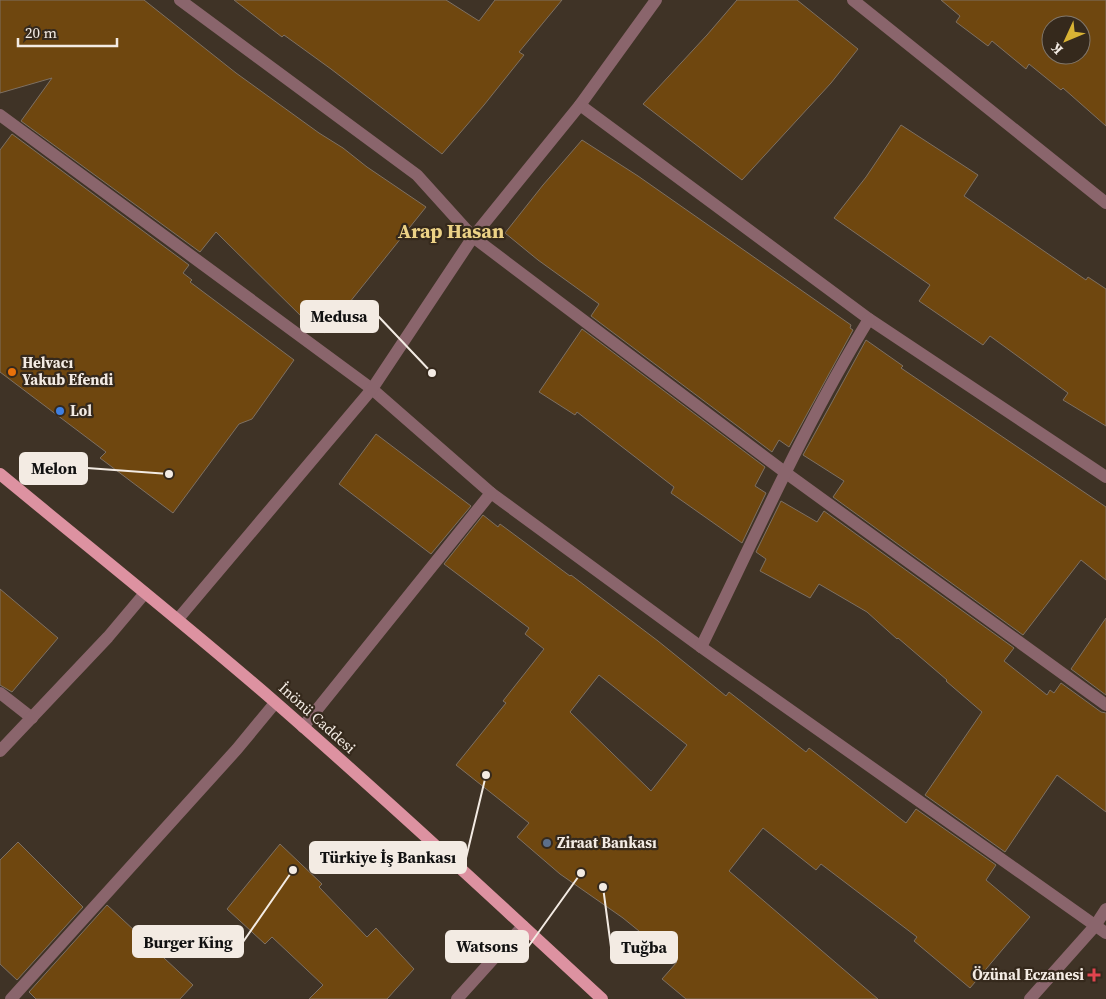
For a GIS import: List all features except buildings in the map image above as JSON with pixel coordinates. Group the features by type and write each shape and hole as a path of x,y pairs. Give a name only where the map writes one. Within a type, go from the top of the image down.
{"main road":[{"name":"İnönü Caddesi","path":"0,474 178,619 276,702 602,999"}],"street":[{"path":"180,0 417,175 473,237 786,473 1106,705"},
{"path":"178,619 372,389 473,237 580,105 656,0"},
{"path":"853,0 1106,203"},
{"path":"580,105 869,319 1106,477"},
{"path":"0,115 372,389 491,493 701,647 1101,929"},
{"path":"701,647 828,391 869,319"},
{"path":"303,727 491,493"},
{"path":"0,751 108,637 145,593"},
{"path":"0,693 32,718"},
{"path":"11,999 237,750 276,702"},
{"path":"1030,999 1101,929 1106,909"},
{"path":"457,999 523,926"}],"place":[{"name":"Helvacı Yakub Efendi","path":"12,372"},
{"name":"Medusa","path":"432,373"},
{"name":"Lol","path":"60,411"},
{"name":"Melon","path":"169,474"},
{"name":"Türkiye İş Bankası","path":"486,775"},
{"name":"Ziraat Bankası","path":"547,843"},
{"name":"Burger King","path":"293,870"},
{"name":"Watsons","path":"581,873"},
{"name":"Tuğba","path":"603,887"},
{"name":"Özünal Eczanesi","path":"1094,975"}],"district":[{"name":"Arap Hasan","path":"451,231"}]}
